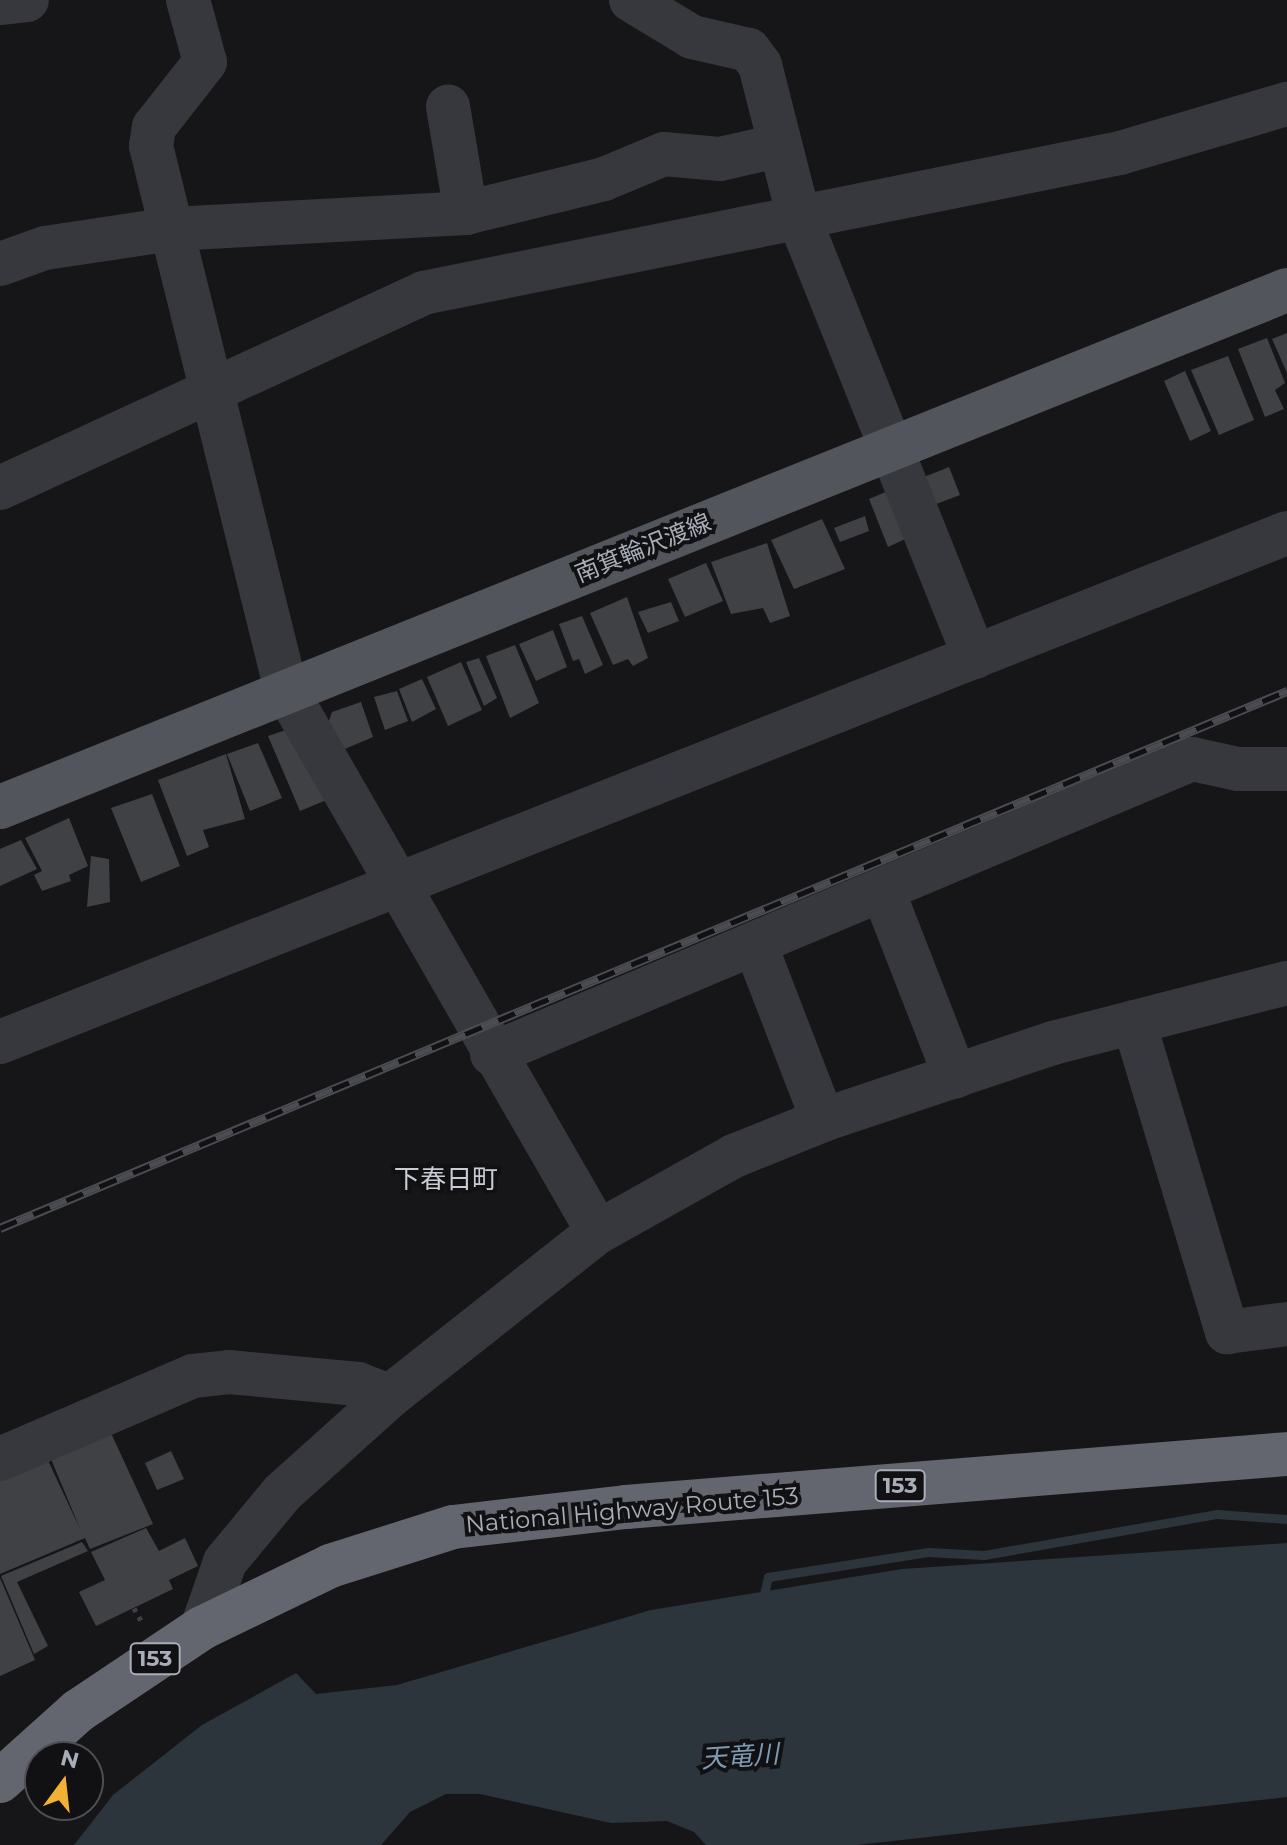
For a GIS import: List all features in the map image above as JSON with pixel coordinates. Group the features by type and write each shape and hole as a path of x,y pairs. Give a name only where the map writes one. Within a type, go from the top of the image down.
{"highway":[{"name":"National Highway Route 153","path":"0,1781 78,1711 202,1628 330,1566 453,1527 512,1518 1287,1454"}],"main road":[{"name":"南箕輪沢渡線","path":"0,807 1287,290"}],"street":[{"path":"0,3 27,0"},
{"path":"188,0 205,62 154,127 151,146 214,387 286,690 400,884 492,1054 598,1232"},
{"path":"631,0 692,37 749,50 760,65 777,146 799,218 894,448 975,657"},
{"path":"0,488 423,293 1120,153 1287,104"},
{"path":"448,107 466,213"},
{"path":"0,264 45,248 172,229 466,213 604,179 664,154 720,159 777,146"},
{"path":"0,1042 1287,533"},
{"path":"492,1054 1192,759 1238,769 1287,769"},
{"path":"883,891 955,1076"},
{"path":"755,944 823,1120"},
{"path":"202,1628 225,1562 282,1493 390,1396 598,1232 734,1156 823,1120 1134,1022 1287,983"},
{"path":"1134,1022 1227,1332 1287,1324"},
{"path":"0,1459 193,1376 229,1372 342,1382 390,1396"}],"path":[{"path":"134,1608 147,1632"}],"water":[{"name":"天竜川","path":"1287,1543 1287,1797 857,1845 706,1845 694,1832 667,1821 611,1823 480,1794 446,1794 410,1812 381,1845 74,1845 93,1821 104,1821 104,1807 113,1795 202,1725 296,1673 316,1694 397,1685 651,1610 902,1569"}],"building":[{"path":"1287,333 1287,373 1272,339"},
{"path":"1267,338 1285,383 1275,390 1284,409 1265,417 1238,349"},
{"path":"1228,356 1254,420 1219,435 1191,370"},
{"path":"1185,371 1211,431 1190,441 1164,381"},
{"path":"949,467 960,495 931,506 924,477"},
{"path":"893,489 914,535 888,547 869,499"},
{"path":"865,516 869,531 840,542 834,528"},
{"path":"822,519 845,569 794,589 771,540"},
{"path":"767,543 790,616 770,623 763,608 731,614 711,562"},
{"path":"706,563 723,601 685,617 668,579"},
{"path":"627,597 648,658 633,666 628,659 613,665 590,613"},
{"path":"671,602 679,621 648,633 638,612"},
{"path":"582,616 603,665 585,674 579,659 573,661 559,624"},
{"path":"553,630 567,667 536,681 519,644"},
{"path":"515,645 539,703 510,718 486,656"},
{"path":"479,658 497,698 484,706 466,662"},
{"path":"461,662 482,710 448,726 427,677"},
{"path":"422,679 436,709 412,722 399,689"},
{"path":"397,691 408,721 385,730 374,697"},
{"path":"361,702 373,737 340,751 328,724 332,712"},
{"path":"292,728 334,797 300,811 268,736"},
{"path":"258,743 282,798 250,811 227,754"},
{"path":"226,754 245,819 203,830 209,847 187,856 158,780"},
{"path":"152,794 180,866 141,882 111,808"},
{"path":"69,818 88,866 69,875 71,881 42,891 34,875 42,871 25,838"},
{"path":"21,840 37,869 0,886 0,849"},
{"path":"91,856 109,859 110,902 87,907"},
{"path":"111,1433 153,1524 90,1549 85,1538 0,1574 0,1474 45,1454 81,1531 51,1459"},
{"path":"171,1451 184,1479 157,1490 145,1463"},
{"path":"146,1528 159,1551 185,1538 198,1566 169,1580 173,1589 96,1626 79,1592 105,1580 91,1552"},
{"path":"82,1542 88,1551 17,1582 48,1646 34,1654 1,1576"},
{"path":"0,1578 35,1660 0,1676"}],"waterway":[{"path":"761,1607 768,1577 928,1552 984,1555 1217,1514 1287,1519"}],"railway":[{"path":"0,1228 1287,691"}],"district":[{"name":"下春日町","path":"446,1180"}]}
